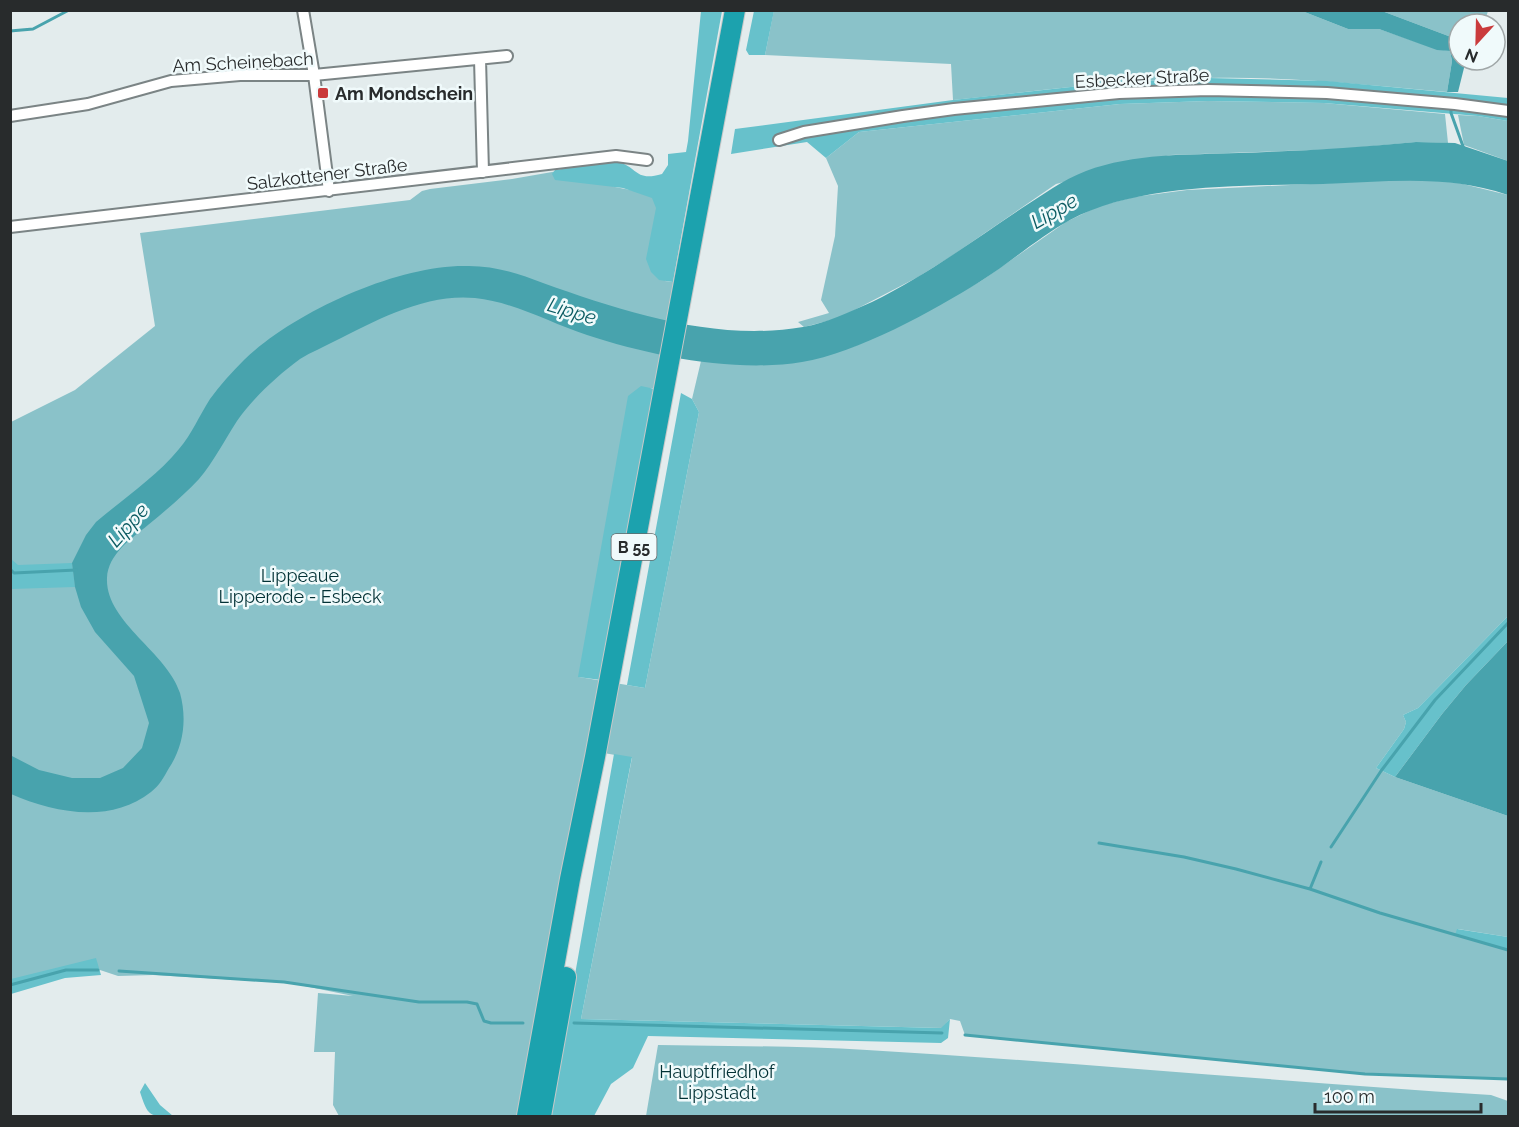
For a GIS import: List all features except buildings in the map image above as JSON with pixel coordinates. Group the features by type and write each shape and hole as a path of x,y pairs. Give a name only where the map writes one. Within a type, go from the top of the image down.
{"highway":[{"name":"B 55","path":"541,1116 601,757 694,259 735,10"},
{"name":"B 55","path":"694,259 747,10"},
{"name":"B 55","path":"527,1116 570,879 601,757"}],"street":[{"path":"303,10 329,191"},
{"name":"Am Scheinebach","path":"10,116 88,104 171,81 240,75 314,75 507,56"},
{"path":"480,59 483,172"},
{"name":"Esbecker Straße","path":"779,140 804,132 914,115 1119,93 1220,90 1327,93 1509,111"},
{"name":"Salzkottener Straße","path":"10,227 616,156 647,160"}],"green space":[{"path":"774,10 1302,11 1348,29 1379,29 1447,51 1447,72 1450,72 1447,92 1297,80 1207,78 1112,83 953,100 951,64 765,55"},
{"path":"1382,11 1488,11 1447,12 1447,35"},
{"path":"1208,101 1324,103 1445,114 1448,143 1416,142 1342,149 1170,155 1056,184 918,277 839,318 804,327 798,322 829,313 821,300 835,236 838,186 826,158 859,132 1120,104"},
{"path":"1458,115 1508,121 1508,161 1464,145"},
{"name":"Lippeaue Lipperode - Esbeck","path":"575,168 615,187 661,196 665,281 673,282 654,388 641,388 579,677 645,688 699,412 692,399 701,361 753,365 855,346 903,324 981,281 1066,222 1099,206 1134,197 1187,190 1413,179 1459,183 1508,195 1508,616 1418,708 1403,715 1406,722 1404,729 1376,768 1395,777 1508,816 1508,937 1458,929 1456,935 1508,950 1508,1079 1365,1074 965,1035 960,1021 950,1019 942,1028 581,1019 632,758 587,750 517,1116 339,1116 333,1105 335,1052 314,1052 318,993 353,996 290,983 153,975 118,976 94,968 11,984 11,422 75,390 155,326 140,233 410,200 422,191 430,189 512,179"},
{"name":"Hauptfriedhof Lippstadt","path":"658,1045 867,1050 1491,1095 1508,1101 1508,1116 646,1116"}],"shaded area":[{"path":"701,11 722,11 673,282 659,280 651,272 646,259 656,208 652,198 623,188 555,180 552,174 555,170 612,161 625,164 641,175 653,176 662,174 668,165 668,154 686,152"},
{"path":"754,11 774,11 765,55 749,55 746,50"},
{"path":"1208,78 1327,81 1508,98 1508,121 1478,116 1324,103 1208,101 1120,104 859,132 826,158 807,142 731,154 735,129 953,100 1116,82"},
{"path":"641,386 655,389 601,680 578,677 628,396"},
{"path":"681,393 692,399 699,412 645,688 627,685"},
{"path":"10,558 18,565 72,563 75,587 11,589"},
{"path":"1508,616 1508,641 1466,685 1395,777 1376,768 1404,729 1406,722 1403,715 1418,708"},
{"path":"614,754 632,757 581,1019 941,1028 950,1019 948,1038 941,1043 648,1036 633,1068 611,1084 594,1116 550,1116"},
{"path":"1457,929 1508,937 1508,950 1455,935"},
{"path":"96,958 101,975 65,978 11,994 11,979"},
{"path":"145,1083 160,1105 173,1116 159,1116 150,1113 140,1092"}],"water":[{"path":"1302,11 1382,11 1447,35 1447,51 1437,50 1379,29 1348,29"},
{"path":"1450,72 1463,72 1458,92 1447,92"},
{"name":"Lippe","path":"1416,142 1455,143 1508,161 1508,195 1462,184 1393,181 1193,189 1127,199 1097,208 1070,220 981,281 894,329 846,350 802,362 776,365 721,364 665,356 612,343 518,308 475,298 457,298 420,304 367,325 304,356 274,380 243,412 199,479 128,542 111,562 107,578 109,594 116,609 173,678 182,702 184,722 181,741 174,759 159,784 135,802 100,812 64,810 11,794 10,755 39,770 72,778 100,778 123,768 142,748 149,723 134,676 95,632 81,607 75,587 72,563 86,535 96,522 170,459 188,437 214,394 244,360 290,325 347,295 408,274 437,268 474,266 514,273 638,314 671,322 737,331 770,331 803,327 838,317 892,292 1061,183 1104,165 1161,156 1305,150"},
{"path":"1508,641 1508,816 1395,777 1466,685"}],"waterway":[{"path":"10,31 33,29 69,10"},
{"path":"1451,107 1464,149"},
{"path":"10,569 14,573 76,570"},
{"path":"1331,847 1381,771 1435,700 1508,623"},
{"path":"1099,843 1184,857 1236,869 1310,889 1380,913 1508,950"},
{"path":"1310,889 1321,862"},
{"path":"10,985 66,970 98,970"},
{"path":"119,971 284,982 419,1002 467,1002 477,1004 484,1021 523,1023"},
{"path":"574,1023 942,1033"},
{"path":"965,1035 1365,1074 1508,1079"}],"place":[{"name":"Am Mondschein","path":"323,93"}]}
